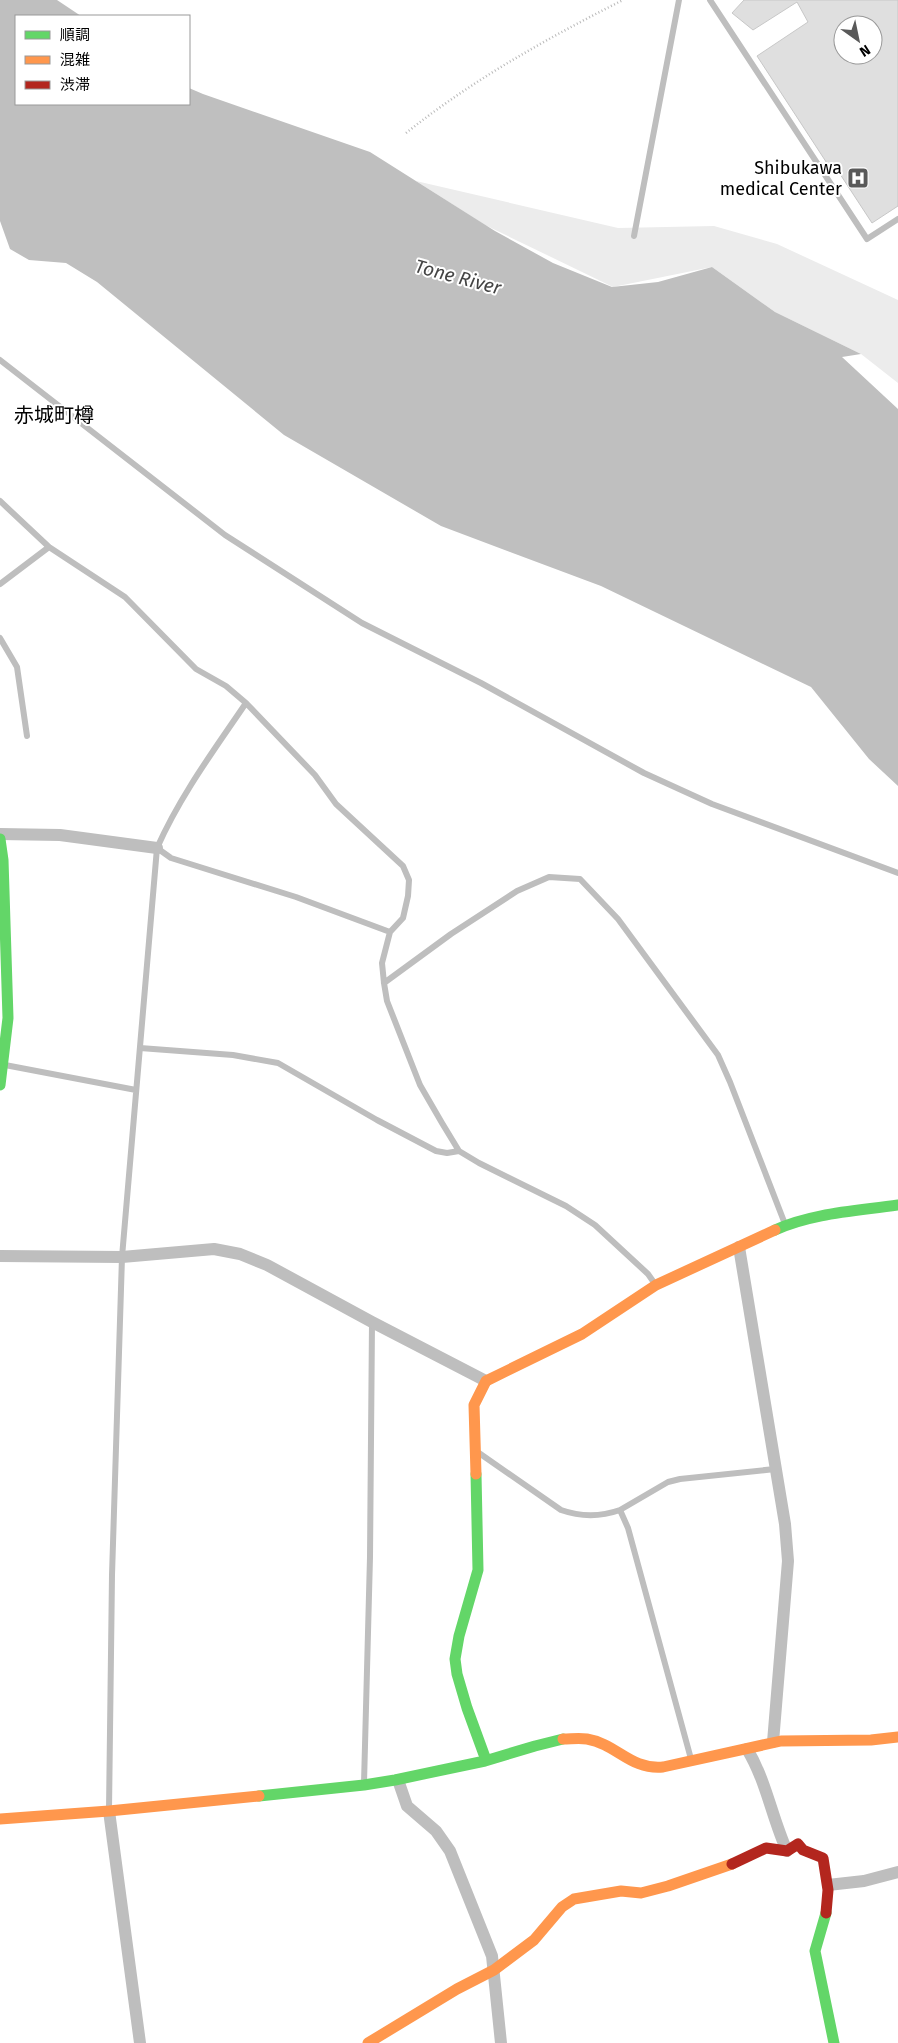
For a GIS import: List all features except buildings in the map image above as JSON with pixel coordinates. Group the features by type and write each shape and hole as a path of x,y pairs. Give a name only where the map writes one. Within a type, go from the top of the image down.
{"street":[{"path":"0,834 60,835 157,848"},
{"path":"0,839 3,860 8,1018 0,1085"},
{"path":"486,1760 467,1708 457,1674 455,1659 459,1636 478,1570 474,1405 486,1381 582,1334 656,1285 786,1225 813,1218 898,1205"},
{"path":"739,1247 785,1524 788,1561 772,1742"},
{"path":"0,1256 122,1257 214,1249 240,1254 267,1265 486,1381"},
{"path":"0,1819 109,1812 364,1785 398,1780 486,1760 554,1741 573,1739 588,1740 641,1766 651,1768 671,1766 746,1750 772,1742 871,1740 898,1737"},
{"path":"746,1750 756,1764 778,1831 787,1851"},
{"path":"398,1780 407,1806 436,1831 450,1851 492,1956 501,2043"},
{"path":"109,1812 140,2043"},
{"path":"368,2043 457,1989 494,1970 534,1940 562,1907 574,1898 621,1891 641,1893 668,1886 731,1864 766,1848 787,1851 798,1844 803,1850 822,1858 828,1885 827,1911 816,1940 815,1952 834,2043"},
{"path":"828,1885 864,1881 898,1872"}],"lane":[{"path":"634,236 679,0"},
{"path":"710,0 866,239 898,219"},
{"path":"0,360 225,535 362,623 481,683 644,773 712,804 898,873"},
{"path":"0,501 49,547 124,596 196,669 226,686 246,703 314,775 336,804 404,866 409,880 408,896 403,918 390,932 382,963 387,1001 420,1085 459,1150 479,1163 566,1206 595,1224 648,1274 656,1285"},
{"path":"0,584 49,547"},
{"path":"0,638 17,667 27,736"},
{"path":"109,1812 112,1575 122,1257 157,848 168,824 197,775 246,703"},
{"path":"157,848 172,858 296,897 390,932"},
{"path":"384,983 451,934 516,891 549,877 580,879 618,919 718,1055 786,1225"},
{"path":"140,1048 233,1055 278,1063 377,1120 436,1151 447,1154 459,1150"},
{"path":"2,1064 136,1090"},
{"path":"364,1785 370,1557 372,1322"},
{"path":"476,1451 561,1510 588,1516 606,1515 620,1510 668,1482 680,1479 775,1469"},
{"path":"620,1510 628,1528 692,1760"}],"path":[{"path":"406,133 446,102 500,66 623,0"}],"shaded area":[{"path":"416,181 618,228 714,226 777,244 898,300 898,383 861,354 775,312 712,267 613,287 485,225"}],"water":[{"name":"Tone River","path":"0,0 57,0 80,15 15,15 15,105 190,105 190,88 370,152 495,231 553,263 612,287 658,282 712,267 775,312 861,354 842,357 898,409 898,786 869,759 811,687 601,586 441,526 284,435 97,282 66,263 29,260 10,249 0,221"}],"traffic: fast":[{"path":"0,839 3,860 8,1018 0,1085"},
{"path":"775,1230 819,1216 898,1205"},
{"path":"476,1474 478,1570 459,1636 455,1659 457,1674 467,1708 486,1760"},
{"path":"259,1796 395,1780 485,1761 563,1739"},
{"path":"826,1913 815,1951 834,2043"}],"traffic: slow":[{"path":"476,1474 474,1405 486,1381 582,1334 656,1285 775,1230"},
{"path":"563,1739 587,1739 598,1742 641,1765 663,1767 781,1741 871,1740 898,1737"},
{"path":"0,1819 109,1811 259,1796"},
{"path":"368,2043 457,1989 494,1970 534,1940 562,1907 574,1899 621,1891 641,1893 668,1886 732,1864"}],"traffic: jam":[{"path":"732,1864 766,1848 787,1851 798,1844 803,1850 823,1858 828,1890 826,1913"}],"place":[{"name":"Shibukawa medical Center","path":"858,178"}],"district":[{"name":"赤城町樽","path":"54,415"}]}
